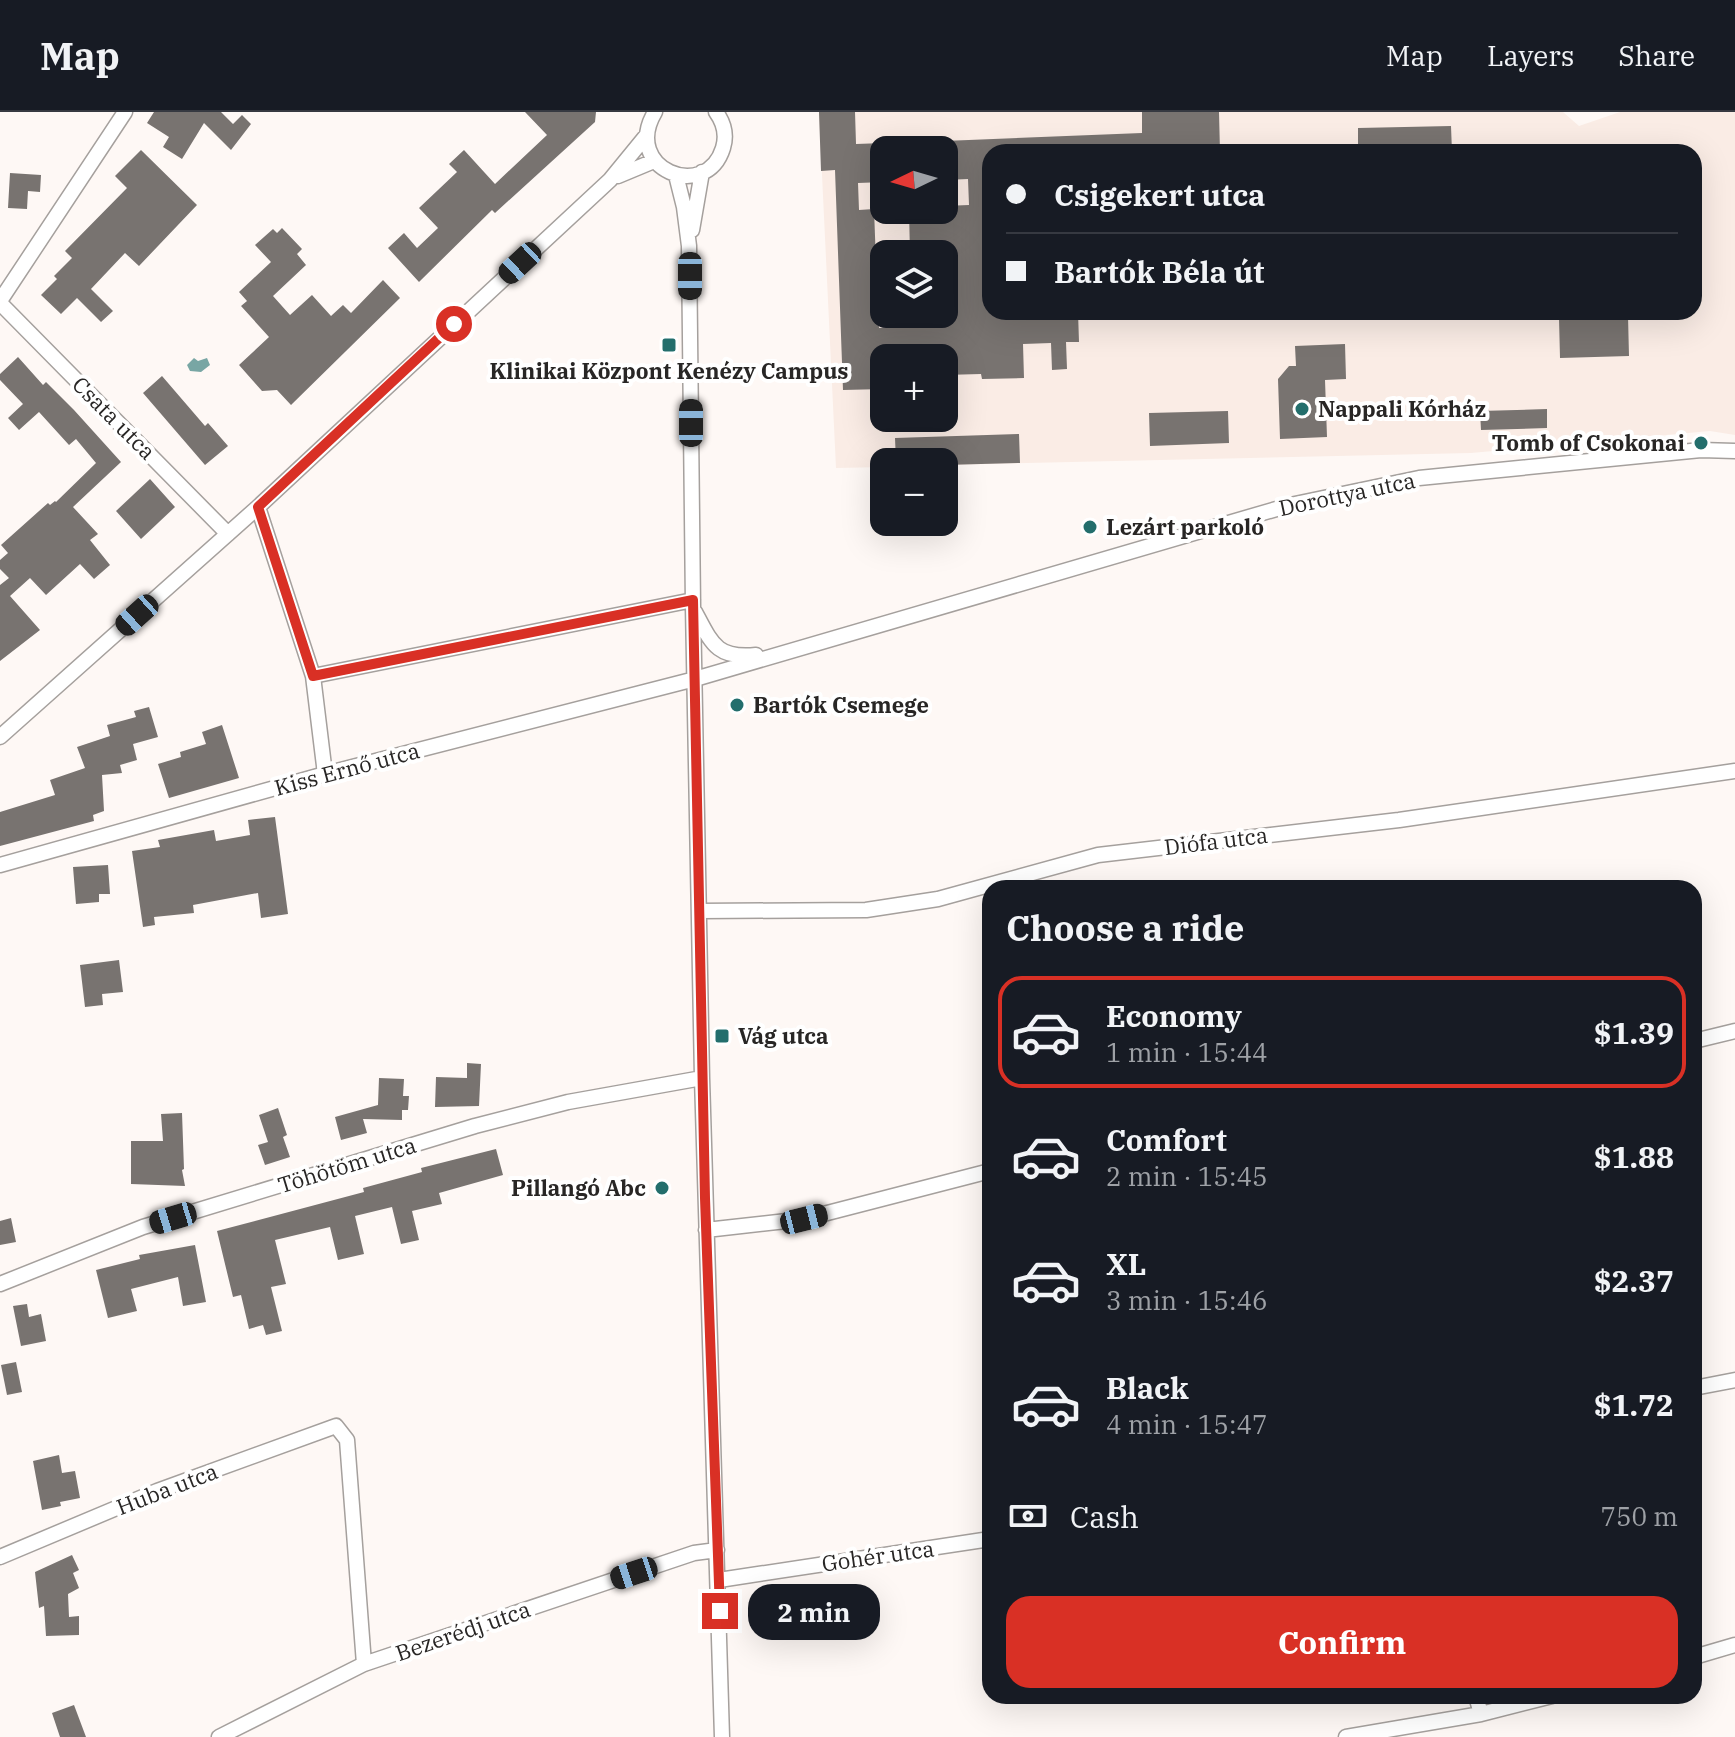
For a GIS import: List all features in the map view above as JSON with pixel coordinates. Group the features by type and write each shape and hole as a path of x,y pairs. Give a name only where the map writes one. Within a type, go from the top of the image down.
{"street":[{"path":"0,302 125,112"},
{"path":"655,112 646,136 654,161 676,175 691,176 713,165 721,154 725,142 724,129 716,112"},
{"path":"0,737 258,507 610,180 646,136"},
{"path":"610,180 654,161"},
{"path":"689,246 702,172"},
{"path":"676,175 689,246 702,1078 722,1737"},
{"name":"Csata utca","path":"0,302 228,534"},
{"name":"Dorottya utca","path":"695,679 1290,505 1419,478 1472,471 1701,450 1735,451"},
{"path":"258,507 313,676 325,774"},
{"path":"693,604 713,643 724,653 739,657 784,652"},
{"path":"313,676 693,604"},
{"name":"Kiss Ernő utca","path":"0,865 325,774 695,679"},
{"name":"Diófa utca","path":"1007,880 1098,855 1399,820 1735,771"},
{"name":"Diófa utca","path":"700,911 866,910 938,899 982,887"},
{"path":"1702,1039 1735,1031"},
{"name":"Töhötöm utca","path":"0,1284 143,1227 475,1126 568,1102 702,1078"},
{"path":"706,1230 804,1219 982,1173"},
{"path":"1702,1386 1735,1380"},
{"name":"Huba utca","path":"0,1557 157,1491 336,1426 347,1440 364,1664"},
{"name":"Gohér utca","path":"719,1580 982,1540"},
{"name":"Bezerédj utca","path":"219,1737 364,1664 694,1553 717,1550"},
{"path":"1702,1655 1735,1645"},
{"path":"1478,1704 1481,1714"},
{"path":"1346,1737 1481,1714 1520,1704"}],"shaded area":[{"path":"819,112 1563,112 1579,126 1620,112 1735,112 1735,435 1710,431 1471,453 958,465 958,448 870,448 870,467 836,468"}],"water":[{"path":"194,358 198,361 207,358 210,365 201,372 190,371 187,365"}],"building":[{"path":"154,112 221,112 233,124 242,115 251,124 231,150 204,123 182,159 163,147 169,137 147,123"},
{"path":"525,112 596,112 595,122 495,213 492,210 419,282 388,248 404,233 417,248 438,228 419,208 457,172 449,164 464,150 495,184 547,135"},
{"path":"819,112 855,112 856,144 870,144 870,183 858,183 859,210 870,209 870,224 875,224 875,240 870,240 870,328 958,328 958,240 910,240 909,224 958,224 958,205 969,205 968,179 958,179 958,140 1142,133 1142,112 1219,112 1220,144 982,144 982,320 1078,320 1079,342 1066,342 1067,369 1052,370 1051,343 1023,344 1024,378 982,379 981,374 958,375 958,344 870,344 870,389 843,390 835,170 821,171"},
{"path":"1451,126 1452,144 1358,144 1358,128"},
{"path":"141,150 197,205 139,266 125,253 91,289 113,311 101,322 77,298 61,314 41,295 72,258 65,251 127,188 115,176"},
{"path":"10,173 41,175 40,192 28,191 27,209 8,208"},
{"path":"282,228 302,249 297,254 306,265 273,296 290,315 312,295 331,316 343,305 351,313 383,280 400,298 291,405 277,390 262,391 239,365 269,337 241,306 247,301 239,292 271,262 255,245 273,229 277,233"},
{"path":"1559,320 1628,320 1629,356 1560,358"},
{"name":"Nappali Kórház","path":"1345,344 1346,379 1325,380 1327,437 1280,439 1278,379 1289,366 1296,366 1295,346"},
{"path":"18,357 43,385 46,382 74,410 121,462 73,507 98,534 90,540 110,565 94,579 80,564 46,595 30,578 10,596 40,630 0,661 0,585 9,578 0,569 0,560 8,553 1,545 48,503 56,502 96,463 76,439 69,445 39,412 19,430 8,418 23,404 0,380 0,374"},
{"path":"162,376 205,426 208,423 228,446 205,465 143,393"},
{"path":"1547,409 1547,428 1481,430 1480,411"},
{"path":"1228,411 1229,443 1150,446 1149,413"},
{"path":"1019,434 1020,463 958,465 958,448 895,448 895,438"},
{"path":"150,479 175,507 141,539 116,511"},
{"path":"149,707 158,737 133,744 137,760 120,765 122,773 102,775 104,811 93,815 94,821 0,846 0,812 55,795 50,780 85,768 77,747 110,736 107,725 136,717 134,711"},
{"path":"222,725 239,778 169,798 158,764 181,757 180,752 206,744 202,732"},
{"path":"275,817 288,914 261,918 258,893 193,905 194,913 154,917 155,925 143,927 132,851 160,847 158,840 214,830 216,841 250,835 248,820"},
{"path":"108,865 110,894 99,894 99,902 76,904 73,867"},
{"path":"119,960 123,992 102,994 103,1005 85,1007 80,965"},
{"path":"467,1063 481,1064 479,1106 435,1107 436,1077 467,1078"},
{"path":"379,1078 404,1079 403,1096 409,1096 408,1110 402,1110 402,1120 363,1119 367,1133 341,1140 335,1117 378,1105"},
{"path":"278,1108 290,1157 265,1165 258,1145 268,1142 259,1115"},
{"path":"182,1113 185,1186 131,1184 131,1141 163,1141 161,1114"},
{"path":"496,1149 503,1175 439,1193 442,1204 412,1211 419,1240 401,1244 392,1207 355,1216 364,1254 338,1260 330,1227 275,1240 286,1284 271,1287 282,1331 266,1335 263,1325 249,1329 241,1295 233,1297 217,1231 364,1192 363,1188 422,1172 421,1168"},
{"path":"11,1218 16,1242 0,1245 0,1221"},
{"path":"195,1245 206,1302 183,1306 178,1277 131,1289 137,1311 108,1318 96,1270 140,1259 139,1255"},
{"path":"27,1304 29,1317 41,1314 46,1341 21,1346 13,1306"},
{"path":"16,1362 22,1392 7,1395 1,1365"},
{"path":"59,1455 62,1473 75,1471 80,1498 42,1510 33,1461"},
{"path":"72,1555 79,1570 73,1573 79,1588 68,1594 69,1617 79,1616 79,1635 46,1636 44,1606 39,1608 35,1572"},
{"path":"74,1705 86,1737 60,1737 52,1713"}],"place":[{"name":"Klinikai Központ Kenézy Campus","path":"669,345"},
{"name":"Nappali Kórház","path":"1302,409"},
{"name":"Tomb of Csokonai","path":"1701,443"},
{"name":"Lezárt parkoló","path":"1090,527"},
{"name":"Bartók Csemege","path":"737,705"},
{"name":"Vág utca","path":"722,1036"},
{"name":"Pillangó Abc","path":"662,1188"}],"route":[{"path":"454,324 258,507 313,676 693,600 705,1198 720,1611"}]}
